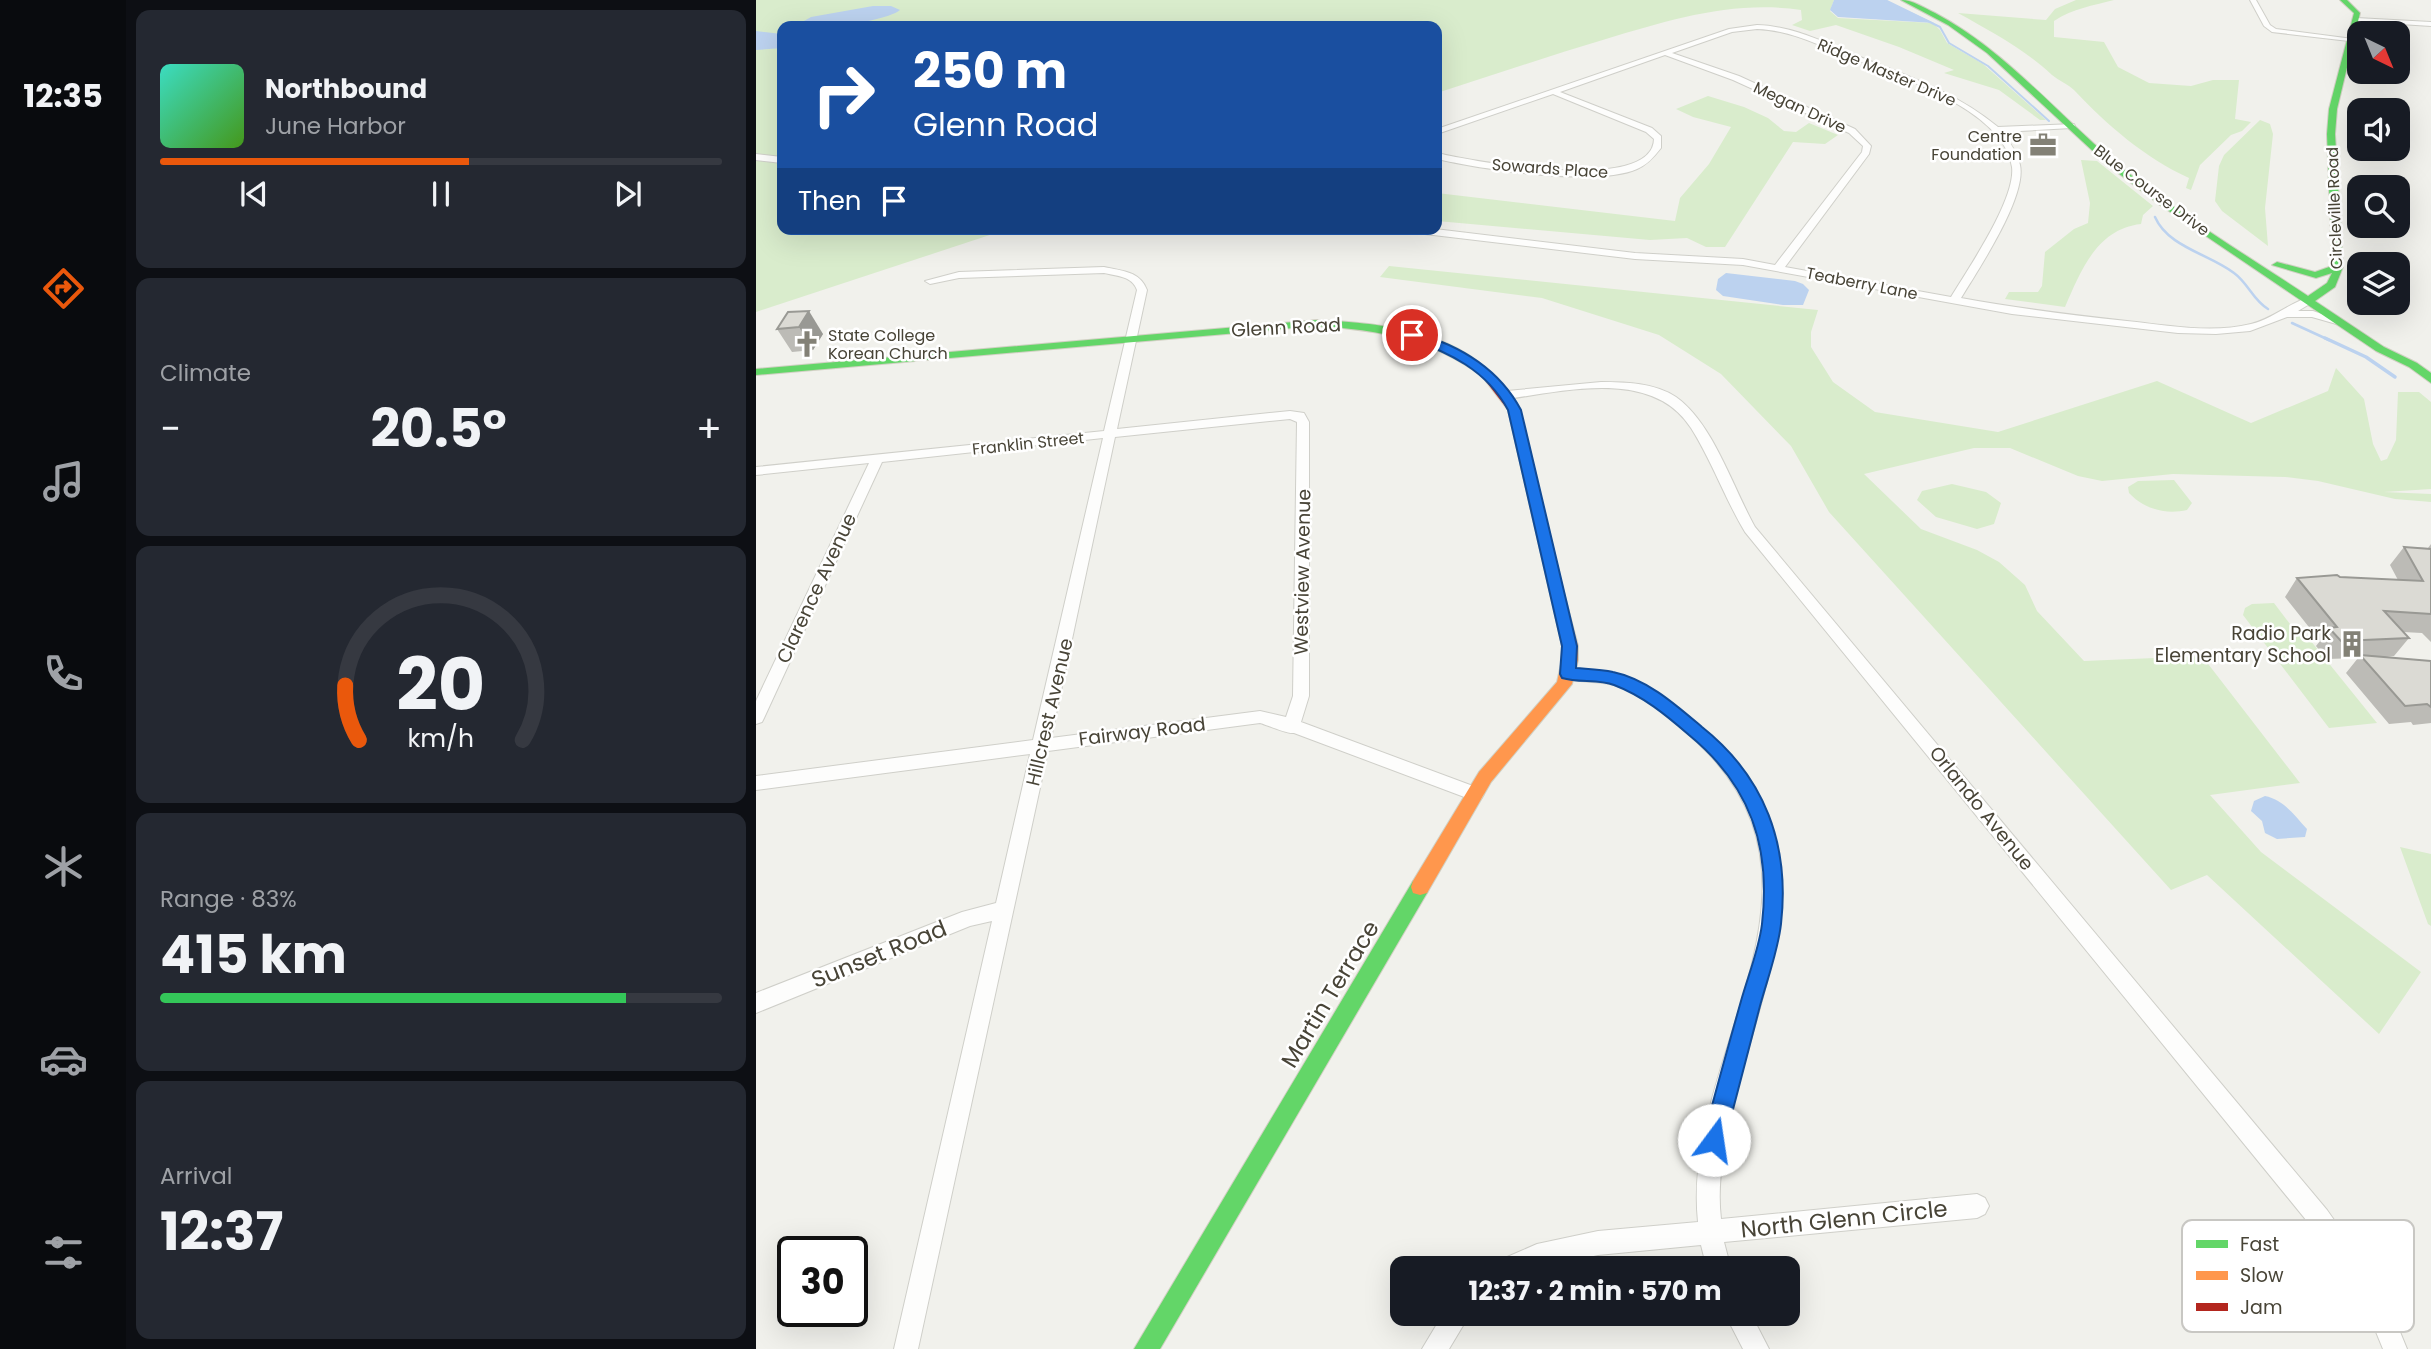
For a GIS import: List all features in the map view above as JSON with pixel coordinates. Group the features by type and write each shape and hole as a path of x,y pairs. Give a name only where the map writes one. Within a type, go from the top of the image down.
{"street":[{"name":"Blue Course Drive","path":"1904,0 1944,20 1980,43 2112,164 2163,203 2407,355 2413,365"},
{"name":"Blue Course Drive","path":"1918,0 1991,41 2134,167 2186,207 2277,265 2341,322 2380,349 2413,365 2431,379"},
{"path":"2253,0 2267,26 2274,31 2347,39"},
{"path":"2343,0 2356,10 2356,20 2431,24"},
{"name":"Ridge Master Drive","path":"1667,53 1735,29 1760,27 1786,31 1929,88 1970,108 1995,130 2014,159 2015,184 1987,244 1954,301"},
{"name":"Circleville Road","path":"2315,297 2335,280 2338,267 2333,109 2347,48"},
{"path":"1442,130 1667,53"},
{"name":"Megan Drive","path":"1667,53 1736,78 1840,125 1860,136 1867,146 1866,152 1779,267"},
{"name":"Sowards Place","path":"1442,157 1482,164 1606,174 1637,167 1658,146 1658,138 1649,130 1554,92"},
{"path":"1995,130 2071,126"},
{"path":"756,157 777,159"},
{"name":"Teaberry Lane","path":"1442,233 1635,256 1720,260 1779,267 1954,301 2095,323 2208,331 2250,328 2315,297"},
{"path":"2277,265 2318,275 2329,273 2338,267"},
{"name":"Hillcrest Avenue","path":"906,1349 1142,290 1135,279 1120,272 1093,270 959,275 929,281"},
{"path":"2284,314 2306,313 2341,322"},
{"name":"Glenn Road","path":"756,372 1286,324 1355,324 1412,335 1444,346 1479,367 1507,395 1521,430 1570,646 1567,674"},
{"name":"Orlando Avenue","path":"1507,395 1619,385 1654,391 1680,405 1694,425 1750,529 2320,1220"},
{"name":"Franklin Street","path":"756,471 1300,416"},
{"name":"Westview Avenue","path":"1291,728 1301,696 1303,422 1300,416"},
{"name":"Clarence Avenue","path":"756,718 877,458"},
{"path":"1567,674 1613,678 1644,691 1666,707 1707,740 1728,762 1751,794 1766,828 1774,864 1772,926 1714,1140 1707,1196 1716,1256"},
{"name":"Martin Terrace","path":"1146,1349 1485,777 1556,696 1567,674"},
{"name":"Fairway Road","path":"756,783 1248,717 1269,718 1475,794"},
{"name":"Sunset Road","path":"756,1003 969,918 1004,910"},
{"name":"North Glenn Circle","path":"1537,1256 1598,1243 1977,1206"},
{"path":"1434,1349 1450,1326"},
{"path":"1744,1326 1757,1349"},
{"name":"Orlando Avenue","path":"2391,1332 2395,1349"}],"green space":[{"path":"756,0 1834,0 1830,11 1838,18 1933,23 1947,43 1983,64 2046,120 2040,120 1999,90 1944,73 1954,70 1899,47 1836,25 1810,31 1792,25 1802,20 1801,10 1776,8 1726,10 1678,19 1585,45 1442,91 1442,21 777,21 777,235 990,235 756,312"},
{"path":"2076,0 2114,0 2076,10 2054,21 2054,37 2104,42 2118,67 2149,83 2191,86 2213,80 2239,80 2235,119 2251,122 2242,131 2231,135 2200,165 2191,190 2186,188 2189,178 2157,161 2127,140 2072,88 2019,49 1958,13 2046,20 2055,9"},
{"path":"1708,96 1768,118 1784,131 1796,132 1809,123 1838,135 1825,144 1793,142 1725,247 1706,247 1687,238 1650,240 1442,221 1442,194 1675,221 1680,198 1709,164 1731,127 1693,117 1676,109"},
{"path":"2260,120 2270,124 2273,134 2265,208 2268,246 2222,211 2215,201 2219,166 2224,155"},
{"path":"2081,160 2097,161 2153,206 2143,215 2141,224 2126,227 2113,234 2092,253 2065,307 2005,299 2009,292 2038,292 2042,286 2045,252 2074,229 2088,223 2090,203"},
{"path":"1389,266 1818,310 1811,332 1811,347 1833,382 1875,412 1998,432 2157,381 2251,423 2328,391 2336,368 2364,399 2373,444 2381,461 2387,459 2396,440 2398,392 2419,392 2431,402 2431,489 2384,492 2431,494 2431,502 2395,499 2318,481 2285,477 2173,474 2102,481 2078,476 2010,448 1974,448 1864,474 1921,529 1977,550 1999,562 2025,585 2037,611 2084,661 2202,656 2300,783 2210,795 2261,852 2421,972 2379,1034 2207,875 2171,890 1829,512 1791,446 1721,374 1659,335 1542,298 1380,277"},
{"path":"2174,480 2192,503 2187,510 2171,512 2156,509 2141,503 2129,493 2128,487 2138,481"},
{"path":"1952,484 1986,492 2001,503 1994,524 1977,529 1936,517 1917,500 1922,491"},
{"path":"2274,603 2299,636 2306,635 2377,723 2329,728 2243,615 2245,608 2252,604"},
{"path":"2400,847 2431,854 2431,926 2428,924"}],"water":[{"path":"1834,0 1885,0 1934,23 1838,17 1830,10"},
{"path":"873,6 891,6 900,10 866,21 804,21 811,17"},
{"path":"756,31 777,33 777,48 756,50"},
{"path":"1726,273 1795,281 1809,290 1803,305 1783,305 1723,296 1716,290 1718,279"},
{"path":"2265,796 2278,801 2293,813 2307,829 2305,837 2277,839 2265,833 2262,821 2251,811 2254,801"}],"building":[{"path":"809,311 799,327 777,329 788,312"},
{"path":"2404,547 2431,549 2431,614 2384,611 2409,638 2341,641 2329,628 2337,627 2297,578 2337,575 2423,581"},
{"path":"2360,655 2431,661 2431,707 2427,704 2405,706"}],"waterway":[{"path":"1885,0 1940,27 1949,43 1988,66 2049,121"},
{"path":"2155,217 2169,236 2234,273 2268,309"},
{"path":"2292,323 2329,340"},
{"path":"2325,338 2366,357 2395,377"}],"traffic: fast":[{"path":"1904,0 1950,24 1990,51 2112,164 2163,203 2380,349 2413,365 2431,379"},
{"path":"2309,300 2331,285 2337,274 2331,134 2333,109 2357,13 2343,0"},
{"path":"2277,265 2316,275 2338,267"},
{"path":"756,372 1317,323 1363,326 1407,334 1449,350 1487,375"},
{"path":"1146,1349 1420,887"}],"traffic: slow":[{"path":"1420,887 1485,777 1564,684 1570,660 1570,646 1556,589"}],"traffic: jam":[{"path":"1487,375 1514,410 1556,589"}],"place":[{"name":"Centre Foundation","path":"2043,145"},
{"name":"State College Korean Church","path":"807,344"},
{"name":"Radio Park Elementary School","path":"2352,644"}],"route":[{"path":"1412,335 1444,346 1479,367 1507,395 1514,410 1521,430 1570,646 1567,674 1613,678 1628,683 1666,707 1707,740 1728,762 1751,794 1766,828 1774,864 1772,926 1714,1140"}]}
